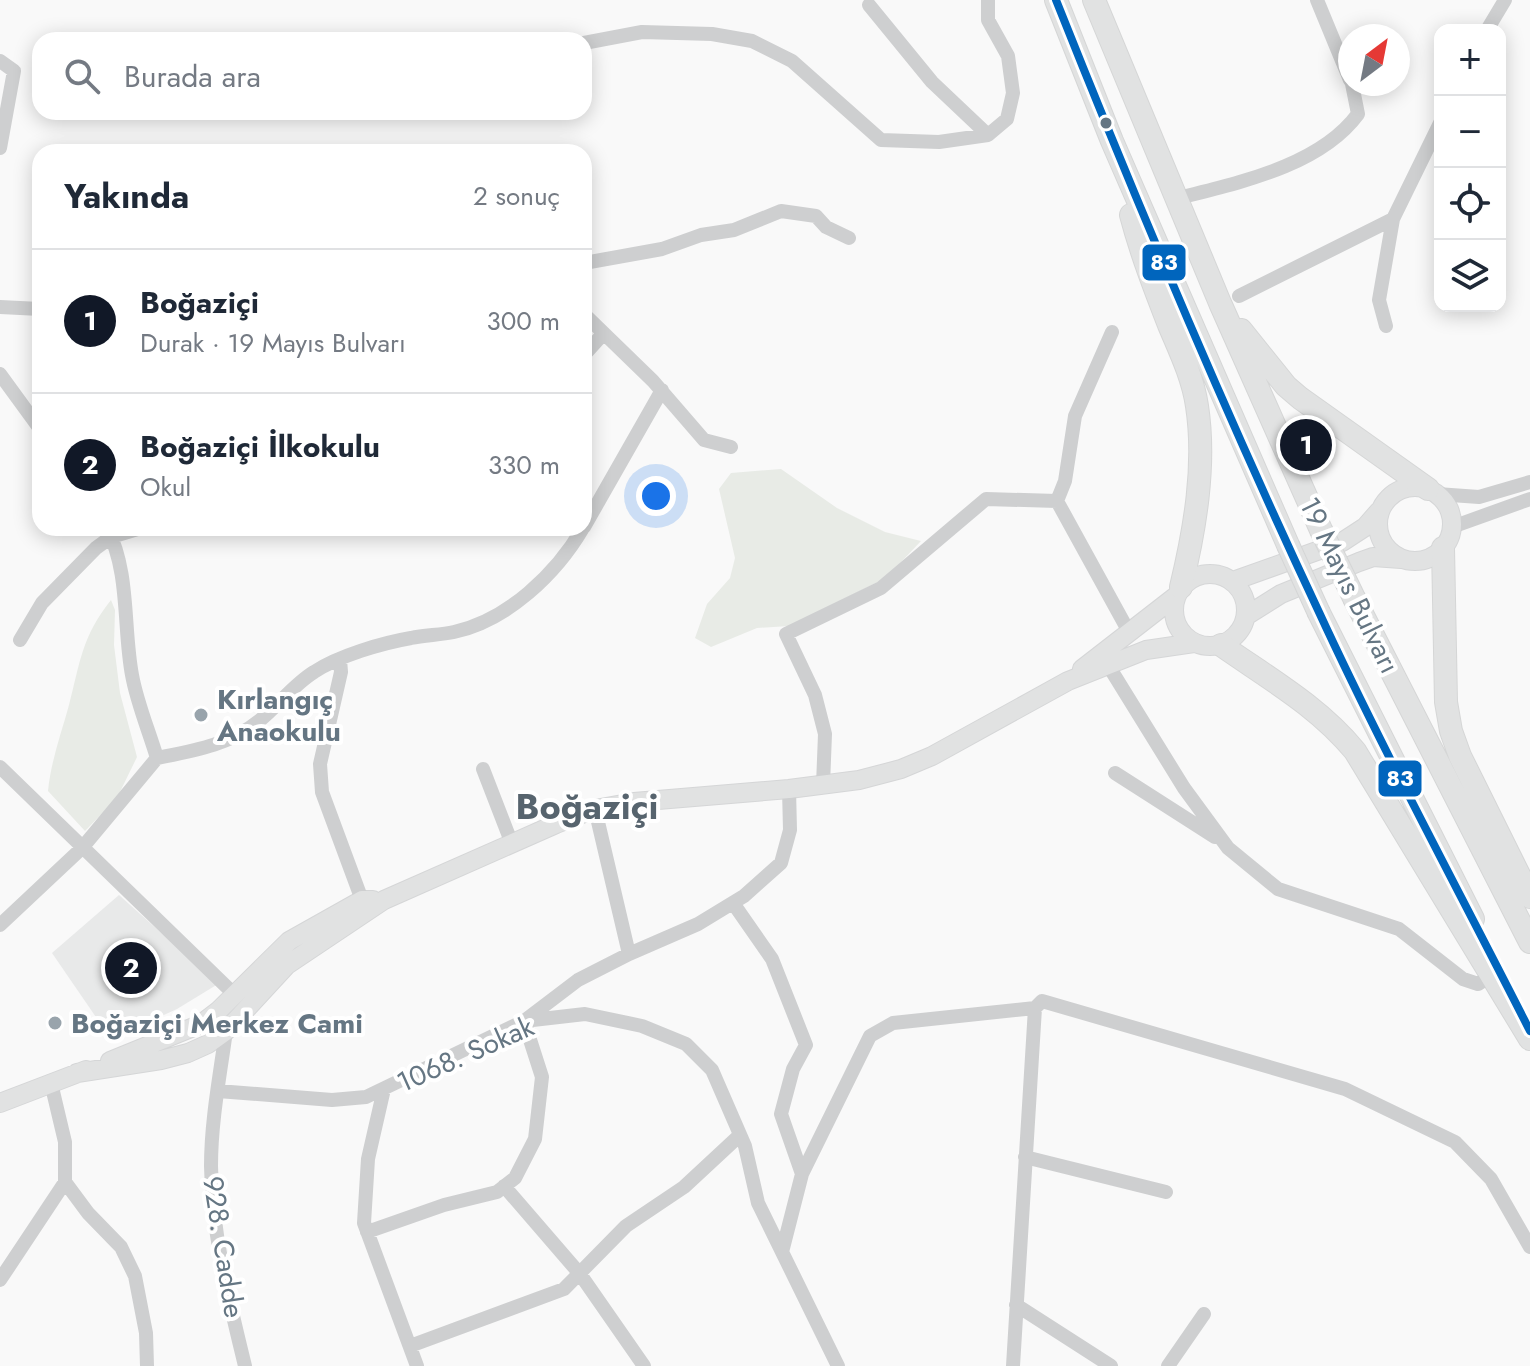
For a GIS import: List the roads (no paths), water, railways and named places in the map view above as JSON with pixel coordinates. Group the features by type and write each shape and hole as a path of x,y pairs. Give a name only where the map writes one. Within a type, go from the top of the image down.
{"highway":[{"name":"19 Mayıs Bulvarı","path":"1056,0 1112,141 1319,613 1530,1031"},
{"name":"19 Mayıs Bulvarı","path":"1094,0 1175,199 1229,300 1321,530 1530,942"},
{"path":"1112,141 1136,235 1187,369 1197,405 1200,450 1197,499 1191,548 1179,592"},
{"path":"1229,300 1275,373 1300,398 1432,492"},
{"path":"1443,548 1446,702 1451,731 1460,756 1530,897"},
{"path":"1221,645 1314,708 1346,740 1530,1039"}],"main road":[{"path":"1233,581 1342,542 1365,527 1394,493 1405,488 1432,492 1446,503 1451,514 1452,527 1443,548 1424,560 1373,557 1281,594 1246,616"},
{"path":"1379,511 1378,534 1383,544 1401,559"},
{"path":"1068,681 1179,592 1188,581 1206,573 1225,576 1244,596 1246,616 1238,634 1221,645 1194,643 1178,628 1174,606 1179,592"},
{"path":"77,1073 188,1053 208,1044 226,1031 287,965 384,900 595,809 678,797 823,785 887,772 932,756 1068,681 1146,650 1194,643"},
{"path":"1,1100 201,1024 289,941 362,900 384,900"},
{"path":"226,1031 230,998"}],"street":[{"path":"592,41 642,32 712,34 752,41 792,61 881,140 939,142 988,135 1007,119 1013,93 1008,56 988,20 988,0"},
{"path":"1317,0 1338,51"},
{"path":"1491,24 1505,0"},
{"path":"869,5 932,82 988,135"},
{"path":"0,61 14,71 0,148"},
{"path":"1175,199 1270,173 1317,149 1347,129 1358,114 1354,96"},
{"path":"1386,326 1379,300 1393,219 1434,135"},
{"path":"592,262 662,249 701,235 734,230 781,211 816,216 826,227 849,238"},
{"path":"1229,300 1393,219"},
{"path":"0,307 32,309"},
{"path":"592,322 662,390 704,440 731,447"},
{"path":"1057,501 1065,481 1075,416 1112,332"},
{"path":"592,346 603,334"},
{"path":"0,374 32,418"},
{"path":"592,513 662,390"},
{"path":"1432,492 1479,497 1530,482"},
{"path":"823,785 825,734 822,721 815,695 786,634 881,588 986,499 1057,501"},
{"path":"1452,527 1530,499"},
{"path":"1057,501 1129,632"},
{"path":"20,640 42,603 106,536"},
{"path":"110,536 122,581 132,678 157,758"},
{"path":"0,925 82,848 157,758 217,745 257,723 314,672 340,659 410,638 455,632 488,620 545,581 579,536"},
{"path":"340,659 341,672 320,764 322,792 362,900"},
{"path":"1108,665 1184,788 1228,848"},
{"path":"0,767 230,998"},
{"path":"483,769 512,844"},
{"path":"1115,773 1206,830 1278,889 1399,929 1463,979 1478,984 1492,975"},
{"path":"367,1232 444,1205 497,1192 515,1178 535,1139 542,1077 524,1021 578,980 698,924 733,903 781,863 790,830 789,789"},
{"path":"595,809 629,954"},
{"path":"733,903 772,959 806,1045 793,1069 781,1114 802,1174"},
{"path":"782,1252 802,1174 870,1036 893,1023 1035,1008 1042,1001 1345,1089 1455,1142 1491,1179 1530,1247"},
{"path":"1013,1366 1035,1008"},
{"name":"1068. Sokak","path":"218,1091 332,1100 366,1097 524,1021 585,1014 642,1026 686,1044 712,1070 745,1146 758,1203 838,1366"},
{"name":"928. Cadde","path":"226,1031 211,1163 215,1224 245,1366"},
{"path":"0,1280 65,1182 65,1142 51,1083"},
{"path":"384,1089 368,1159 364,1223 417,1366"},
{"path":"410,1346 564,1289 626,1226 684,1187 740,1135"},
{"path":"1025,1157 1166,1192"},
{"path":"65,1182 88,1213 121,1247 135,1276 146,1333 147,1366"},
{"path":"504,1186 580,1274 644,1366"},
{"path":"1016,1305 1111,1366"},
{"path":"1168,1366 1204,1314"}],"place":[{"name":"Boğaziçi","path":"1306,445"},
{"name":"Kırlangıç Anaokulu","path":"201,715"},
{"name":"Boğaziçi İlkokulu","path":"131,968"},
{"name":"Boğaziçi Merkez Cami","path":"55,1023"}],"district":[{"name":"Boğaziçi","path":"587,806"}]}
